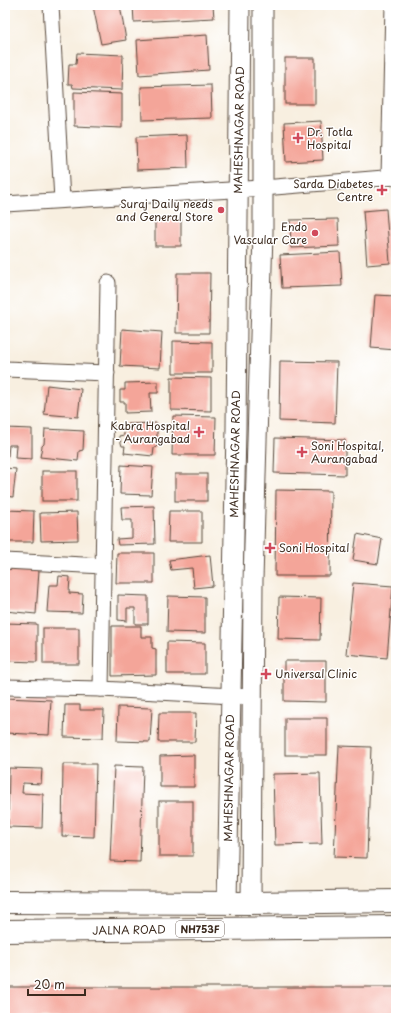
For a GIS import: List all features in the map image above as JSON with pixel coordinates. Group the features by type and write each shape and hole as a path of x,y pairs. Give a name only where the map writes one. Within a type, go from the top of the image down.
{"highway":[{"path":"5,902 251,903 396,901"},
{"name":"JALNA ROAD","path":"5,931 396,928"}],"street":[{"path":"51,5 62,200"},
{"name":"MAHESHNAGAR ROAD","path":"227,903 236,428 240,5"},
{"name":"MAHESHNAGAR ROAD","path":"251,903 253,580 263,232 263,5"},
{"path":"5,204 263,188 392,177 394,40 393,5"},
{"path":"101,689 108,283"},
{"path":"5,369 107,373"},
{"path":"5,561 103,566"},
{"path":"5,687 101,689 252,697"}],"building":[{"path":"120,5 126,40 101,44 93,6"},
{"path":"133,5 213,5 214,18 134,22"},
{"path":"207,35 209,70 139,75 137,40"},
{"path":"77,53 123,55 122,90 73,88 72,84 68,84 69,64 76,64"},
{"path":"285,58 315,58 315,104 285,104"},
{"path":"211,85 212,118 142,120 141,87"},
{"path":"74,92 122,94 122,128 74,126"},
{"path":"321,121 323,160 286,162 284,123"},
{"path":"187,135 188,168 137,170 136,137"},
{"path":"386,209 390,263 367,265 363,211"},
{"path":"155,219 181,219 181,246 155,246"},
{"name":"Endo Vascular Care","path":"338,219 339,246 291,248 290,220"},
{"path":"340,252 342,286 282,288 280,255"},
{"path":"177,273 210,273 209,333 176,333"},
{"path":"375,295 396,296 396,350 371,348"},
{"path":"122,329 162,332 160,368 120,366"},
{"path":"173,341 212,342 212,373 173,373"},
{"path":"280,361 337,362 335,423 279,421"},
{"path":"171,377 211,378 211,411 171,410"},
{"path":"158,382 158,393 150,393 151,412 125,413 125,402 120,402 120,390 125,390 125,383"},
{"path":"47,385 81,389 78,417 44,414"},
{"path":"173,416 216,417 215,455 172,455"},
{"path":"157,423 157,447 154,448 153,456 124,453 125,446 122,446 119,436 124,435 124,424"},
{"path":"5,428 32,429 32,459 15,458 16,445 9,445 8,456 5,456"},
{"path":"45,429 84,431 83,450 79,451 78,461 40,457 42,446 44,444"},
{"path":"275,438 345,440 345,475 274,473"},
{"path":"121,465 153,467 151,495 120,494"},
{"path":"5,468 16,469 13,497 5,496"},
{"path":"42,471 77,471 77,501 42,501"},
{"path":"175,474 207,474 207,501 175,501"},
{"path":"276,490 331,491 330,576 275,576"},
{"path":"154,506 155,544 118,545 117,539 132,538 132,520 122,520 121,507"},
{"path":"5,510 34,511 33,542 5,542"},
{"path":"169,511 202,511 202,542 168,542"},
{"path":"77,512 78,540 41,541 40,513"},
{"path":"357,534 382,539 378,564 353,560"},
{"path":"117,553 154,553 154,583 116,583"},
{"path":"210,555 213,586 194,588 192,568 171,570 169,560"},
{"path":"5,567 39,570 36,614 5,611"},
{"path":"59,576 70,577 69,593 83,594 82,613 47,612 49,585 58,585"},
{"path":"353,583 393,586 387,658 346,654"},
{"path":"118,595 148,596 148,624 135,624 135,608 127,608 127,621 118,620"},
{"path":"168,596 205,597 205,633 167,632"},
{"path":"279,597 321,598 320,640 278,639"},
{"path":"5,623 37,624 37,662 5,661"},
{"path":"112,626 141,626 141,637 152,637 152,648 156,649 156,675 112,676"},
{"path":"43,628 79,628 79,664 43,664"},
{"path":"167,642 205,643 205,674 167,674"},
{"path":"284,661 326,661 326,702 284,701"},
{"path":"5,698 51,700 49,735 5,733"},
{"path":"65,705 80,705 80,710 104,710 103,738 64,737"},
{"path":"118,707 152,708 150,742 117,741"},
{"path":"159,713 196,713 195,742 158,742"},
{"path":"285,718 327,718 327,755 285,755"},
{"path":"339,746 371,747 367,858 334,857"},
{"path":"194,755 194,787 160,787 160,756"},
{"path":"63,764 96,764 94,837 62,836"},
{"path":"114,766 143,767 140,862 110,861"},
{"path":"9,768 42,769 41,784 23,783 22,793 43,794 42,828 8,827"},
{"path":"320,773 322,844 275,845 273,774"},
{"path":"159,801 193,801 193,856 159,856"},
{"path":"5,987 396,987 396,1018 5,1018"}],"place":[{"name":"Dr. Totla Hospital","path":"298,138"},
{"name":"Sarda Diabetes Centre","path":"382,190"},
{"name":"Suraj Daily needs and General Store","path":"221,210"},
{"name":"Endo Vascular Care","path":"315,233"},
{"name":"Kabra Hospital - Aurangabad","path":"199,432"},
{"name":"Soni Hospital, Aurangabad","path":"302,452"},
{"name":"Soni Hospital","path":"270,548"},
{"name":"Universal Clinic","path":"266,674"}]}
